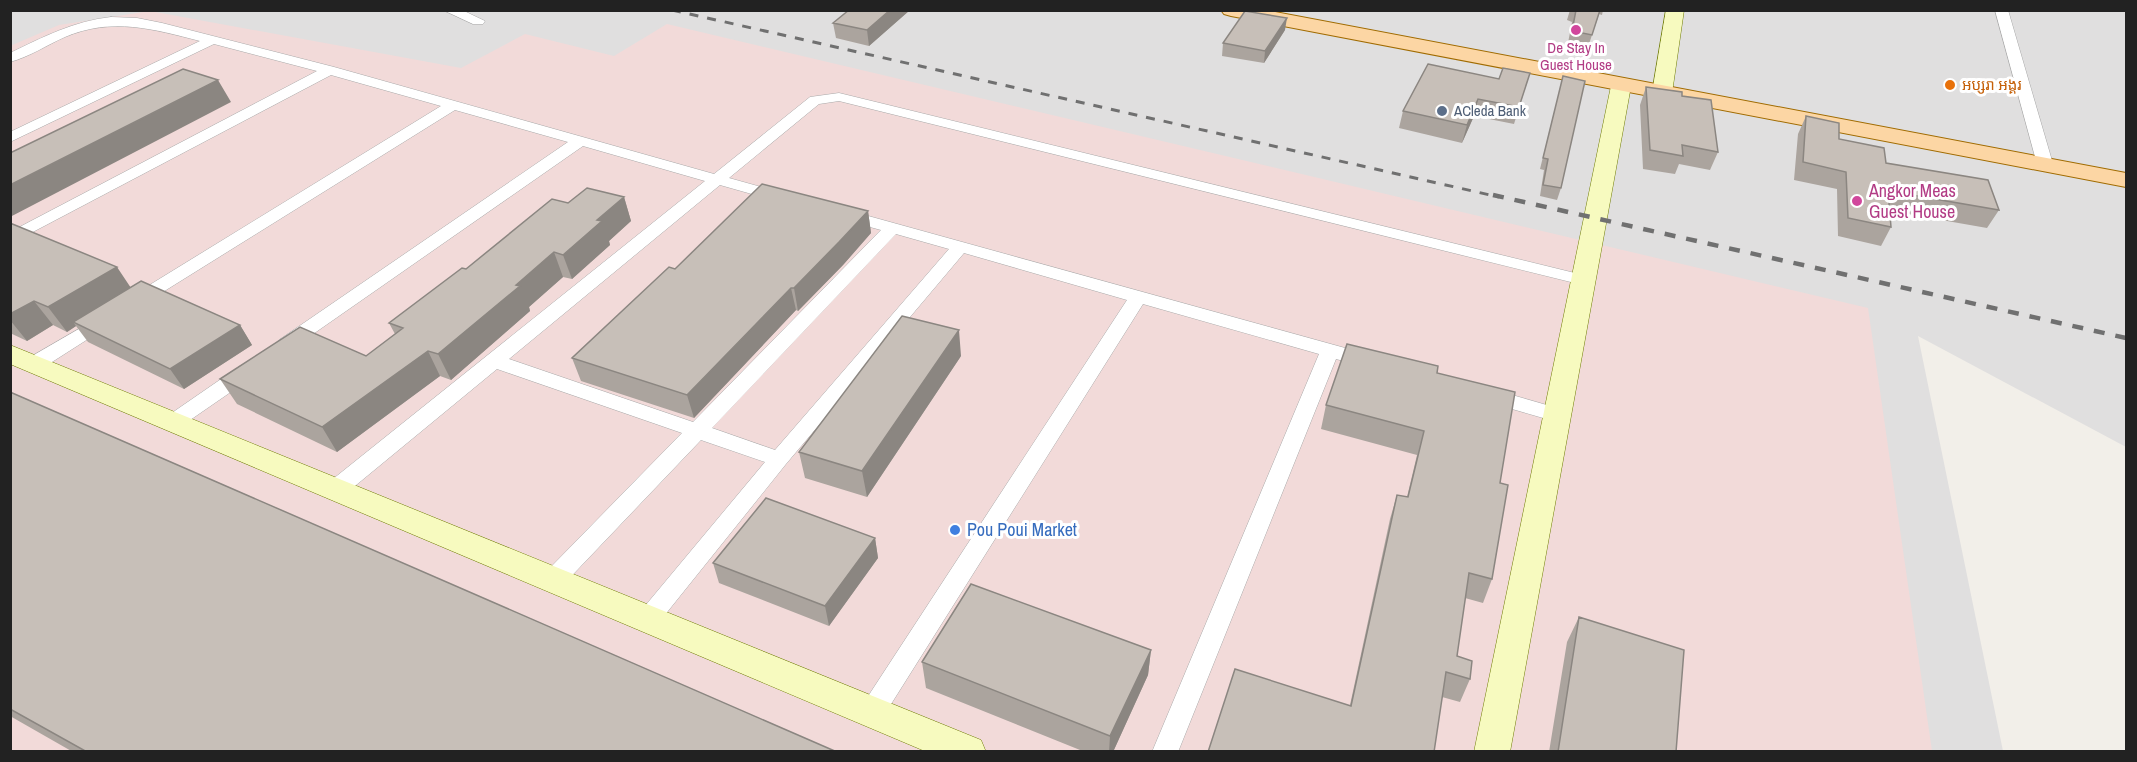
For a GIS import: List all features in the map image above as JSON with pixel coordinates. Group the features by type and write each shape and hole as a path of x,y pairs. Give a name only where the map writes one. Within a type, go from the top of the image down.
{"main road":[{"path":"1231,10 1621,86 2127,180"}],"street":[{"path":"449,10 478,21"},
{"path":"1662,93 1675,10"},
{"path":"2001,10 2045,164"},
{"path":"10,58 70,32 111,21 139,22 329,70 796,201"},
{"path":"10,138 213,40"},
{"path":"10,238 329,70"},
{"path":"1492,752 1621,86"},
{"path":"336,489 815,100 839,97 1583,280"},
{"path":"22,359 118,311 453,105"},
{"path":"173,422 580,141"},
{"path":"828,210 1387,367"},
{"path":"553,579 892,228"},
{"path":"648,619 779,459 960,247"},
{"path":"872,712 1138,297"},
{"path":"1165,752 1330,351"},
{"path":"22,359 968,752"},
{"path":"495,361 779,459"},
{"path":"1466,389 1557,415"}],"shaded area":[{"name":"Pou Poui Market","path":"10,11 2126,11 2126,447 1918,336 2003,751 11,751"},
{"name":"Pou Poui Market","path":"150,11 461,68 525,34 614,56 667,24 1868,308 1932,751 11,751 10,46 59,25"}],"building":[{"path":"849,10 890,10 867,30 833,23"},
{"path":"1576,10 1600,10 1592,35 1572,31"},
{"path":"1245,11 1287,18 1265,51 1223,43"},
{"path":"1428,64 1499,79 1503,68 1530,73 1519,107 1478,99 1467,125 1403,111"},
{"path":"183,69 218,80 10,185 10,153"},
{"path":"1563,76 1585,81 1561,188 1543,185 1548,159 1543,158"},
{"path":"1646,87 1682,92 1682,96 1711,100 1718,152 1682,145 1683,156 1650,150"},
{"path":"1806,116 1839,123 1839,139 1884,148 1886,163 1988,180 1999,210 1888,191 1891,227 1848,218 1846,172 1803,162"},
{"path":"762,184 868,211 687,395 572,358 669,267 675,269"},
{"path":"587,188 624,197 597,220 602,221 563,255 554,252 516,285 520,286 438,354 428,351 322,427 220,379 300,327 366,356 403,328 389,323 462,268 466,269 552,199 568,203"},
{"path":"10,223 117,267 48,307 34,301 10,314"},
{"path":"141,281 240,325 170,369 73,322"},
{"path":"902,316 959,330 862,471 799,452"},
{"path":"1347,344 1438,366 1437,373 1515,392 1500,483 1508,485 1492,579 1469,573 1457,656 1472,661 1470,679 1446,672 1434,752 1208,752 1235,669 1351,706 1397,495 1408,497 1424,431 1326,405"},
{"path":"10,392 837,752 87,752 10,709"},
{"path":"766,498 875,538 825,606 713,563"},
{"path":"971,584 1151,650 1110,736 922,662"},
{"path":"1579,617 1684,650 1676,752 1558,752"}],"railway":[{"path":"672,10 1499,197"},
{"path":"1493,195 2126,338"}],"place":[{"name":"De Stay In Guest House","path":"1576,30"},
{"name":"អប្សរា អង្គរ","path":"1950,85"},
{"name":"ACleda Bank","path":"1442,111"},
{"name":"Angkor Meas Guest House","path":"1857,201"},
{"name":"Pou Poui Market","path":"955,530"}]}
